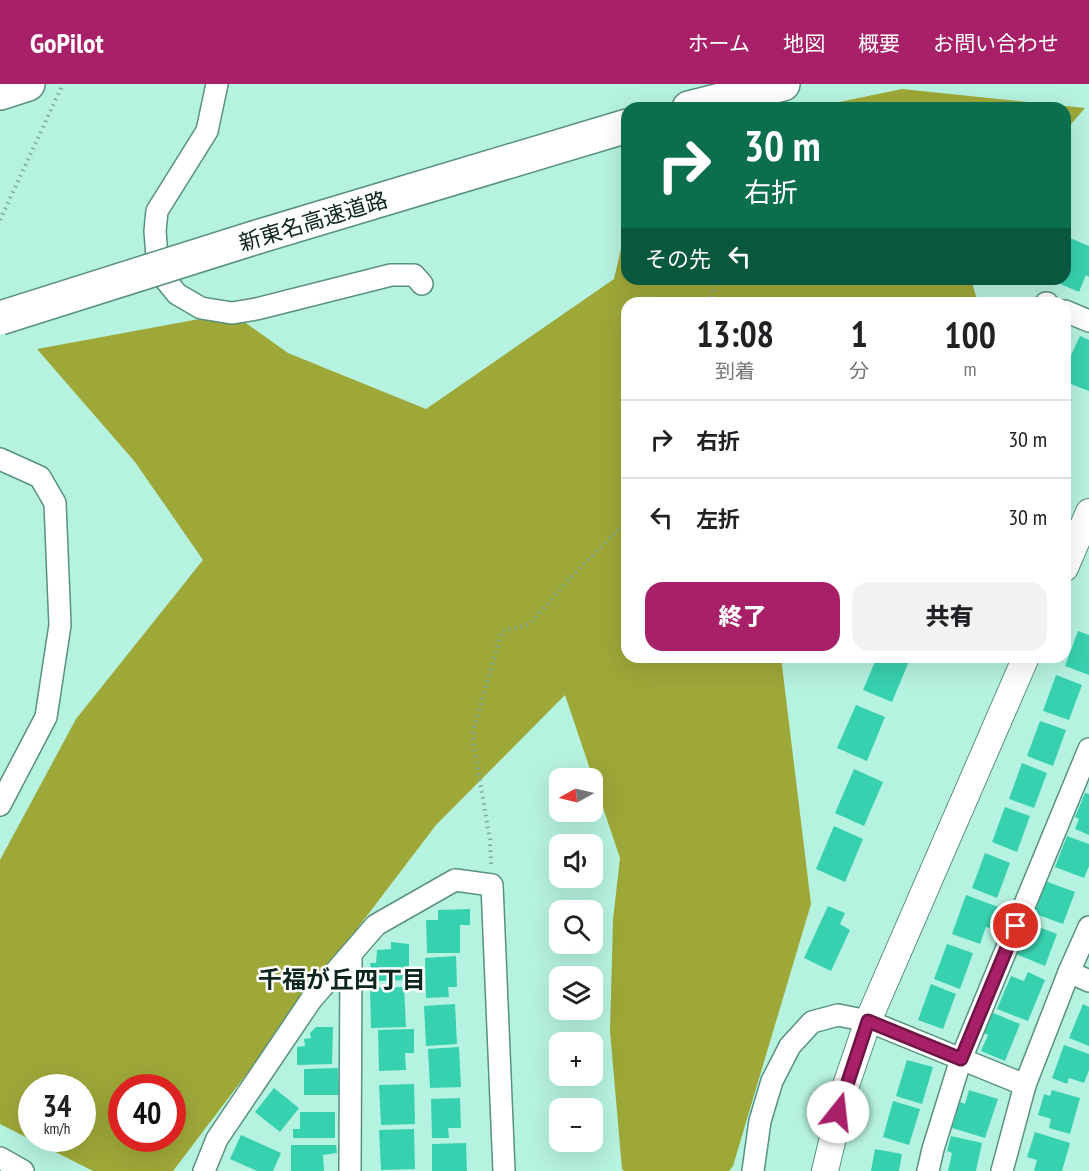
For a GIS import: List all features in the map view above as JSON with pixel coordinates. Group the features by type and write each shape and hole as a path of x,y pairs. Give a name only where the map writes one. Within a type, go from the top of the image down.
{"highway":[{"path":"0,93 28,84"},
{"path":"712,102 783,84"},
{"name":"新東名高速道路","path":"0,318 257,237 621,128"}],"street":[{"path":"217,84 207,131 157,211 154,231 157,257 164,278 177,294 201,308 232,313 391,275 414,275 422,284"},
{"path":"1071,314 1089,321"},
{"path":"0,459 40,477 55,503 60,625 46,717 0,805"},
{"path":"1076,558 1089,512"},
{"path":"825,1171 844,1091 868,1021 1023,663"},
{"path":"928,1171 961,1059 1089,749"},
{"path":"204,1171 217,1140 311,1000 376,925 455,880 492,885 504,1171"},
{"path":"1002,1171 1025,1085 1089,927"},
{"path":"350,1171 351,954"},
{"path":"1069,972 1089,981"},
{"path":"753,1171 760,1121 772,1081 790,1046 812,1022 838,1015 868,1021 1025,1085"},
{"path":"0,1158 23,1171"}],"path":[{"path":"0,220 63,84"},
{"path":"492,885 490,840 472,735 502,631 530,624 573,575 621,527"}],"green space":[{"path":"902,89 1027,102 839,102"},
{"path":"1071,107 1085,108 1071,124"},
{"path":"621,249 621,285 973,285 976,297 621,297 621,663 782,663 811,904 733,1166 729,1171 624,1171 622,1169 610,1031 613,920 620,858 603,808 603,768 590,768 565,695 436,825 173,1171 93,1171 55,1152 96,1152 96,1074 18,1074 18,1133 0,1124 0,860 76,719 203,560 135,462 37,349 232,313 288,353 426,409 614,279"}],"building":[{"path":"1071,238 1089,246 1089,277 1086,275 1079,292 1063,285 1071,285"},
{"path":"1080,336 1089,340 1089,391 1071,384 1071,355"},
{"path":"1078,631 1089,635 1089,675 1065,666 1066,663 1071,663 1071,650"},
{"path":"874,663 908,663 892,702 863,690"},
{"path":"1056,675 1082,685 1069,720 1043,711"},
{"path":"856,705 885,717 867,761 837,748"},
{"path":"1040,721 1066,730 1053,766 1027,756"},
{"path":"1022,763 1047,773 1034,808 1009,799"},
{"path":"854,769 883,782 864,826 835,813"},
{"path":"1085,793 1089,794 1089,835 1075,829 1079,819 1075,817"},
{"path":"1005,807 1030,816 1017,852 992,842"},
{"path":"834,826 863,839 845,882 816,869"},
{"path":"1067,836 1089,844 1089,866 1084,878 1055,867"},
{"path":"985,853 1010,863 997,898 972,888"},
{"path":"1045,881 1075,892 1063,924 1033,913"},
{"path":"966,895 1001,908 993,929 986,927 980,944 952,934"},
{"path":"828,906 845,913 840,924 850,930 831,971 804,958"},
{"path":"470,909 470,925 460,925 460,953 427,953 426,920 438,920 438,910"},
{"path":"1028,923 1057,934 1045,966 1016,954"},
{"path":"391,942 409,944 409,980 374,981 370,963 376,963 377,950 391,949"},
{"path":"947,944 973,953 960,989 934,979"},
{"path":"456,956 457,987 448,987 449,997 426,998 425,958"},
{"path":"1028,972 1045,980 1028,1021 997,1009 1011,976 1024,981"},
{"path":"931,984 956,994 943,1029 918,1020"},
{"path":"404,987 406,1027 371,1028 370,988"},
{"path":"455,1004 457,1044 426,1046 424,1006"},
{"path":"1083,1004 1089,1007 1089,1046 1069,1038"},
{"path":"991,1012 1020,1024 1005,1061 981,1051 988,1035 983,1033"},
{"path":"316,1027 333,1027 332,1064 297,1065 297,1047 305,1046 304,1039 311,1038 310,1033"},
{"path":"414,1029 414,1053 405,1053 406,1070 379,1071 378,1030"},
{"path":"1064,1045 1089,1054 1089,1070 1084,1083 1069,1078 1067,1084 1052,1078"},
{"path":"459,1047 461,1087 430,1088 428,1049"},
{"path":"907,1060 933,1067 922,1104 896,1096"},
{"path":"338,1068 339,1095 304,1095 304,1069"},
{"path":"414,1084 415,1124 381,1125 379,1085"},
{"path":"274,1088 299,1108 280,1132 255,1112"},
{"path":"969,1090 998,1099 985,1138 952,1128 960,1102 965,1104"},
{"path":"1052,1090 1080,1098 1070,1134 1049,1128 1051,1119 1038,1115 1044,1094 1050,1096"},
{"path":"460,1098 461,1128 448,1128 449,1138 432,1138 431,1099"},
{"path":"893,1101 920,1109 909,1145 883,1137"},
{"path":"300,1112 335,1112 335,1138 293,1138 293,1129 300,1129"},
{"path":"414,1129 415,1169 381,1170 379,1130"},
{"path":"1035,1132 1070,1143 1062,1171 1034,1171 1037,1160 1027,1157"},
{"path":"241,1135 281,1153 273,1171 257,1171 230,1159"},
{"path":"951,1136 982,1143 976,1171 948,1171 952,1153 947,1151"},
{"path":"466,1143 467,1171 432,1171 432,1144"},
{"path":"291,1145 336,1145 337,1153 323,1155 324,1171 291,1171"},
{"path":"875,1149 902,1154 899,1171 871,1171"}],"district":[{"name":"千福が丘四丁目","path":"342,979"}],"route":[{"path":"838,1112 868,1021 961,1059 1016,926"}]}
